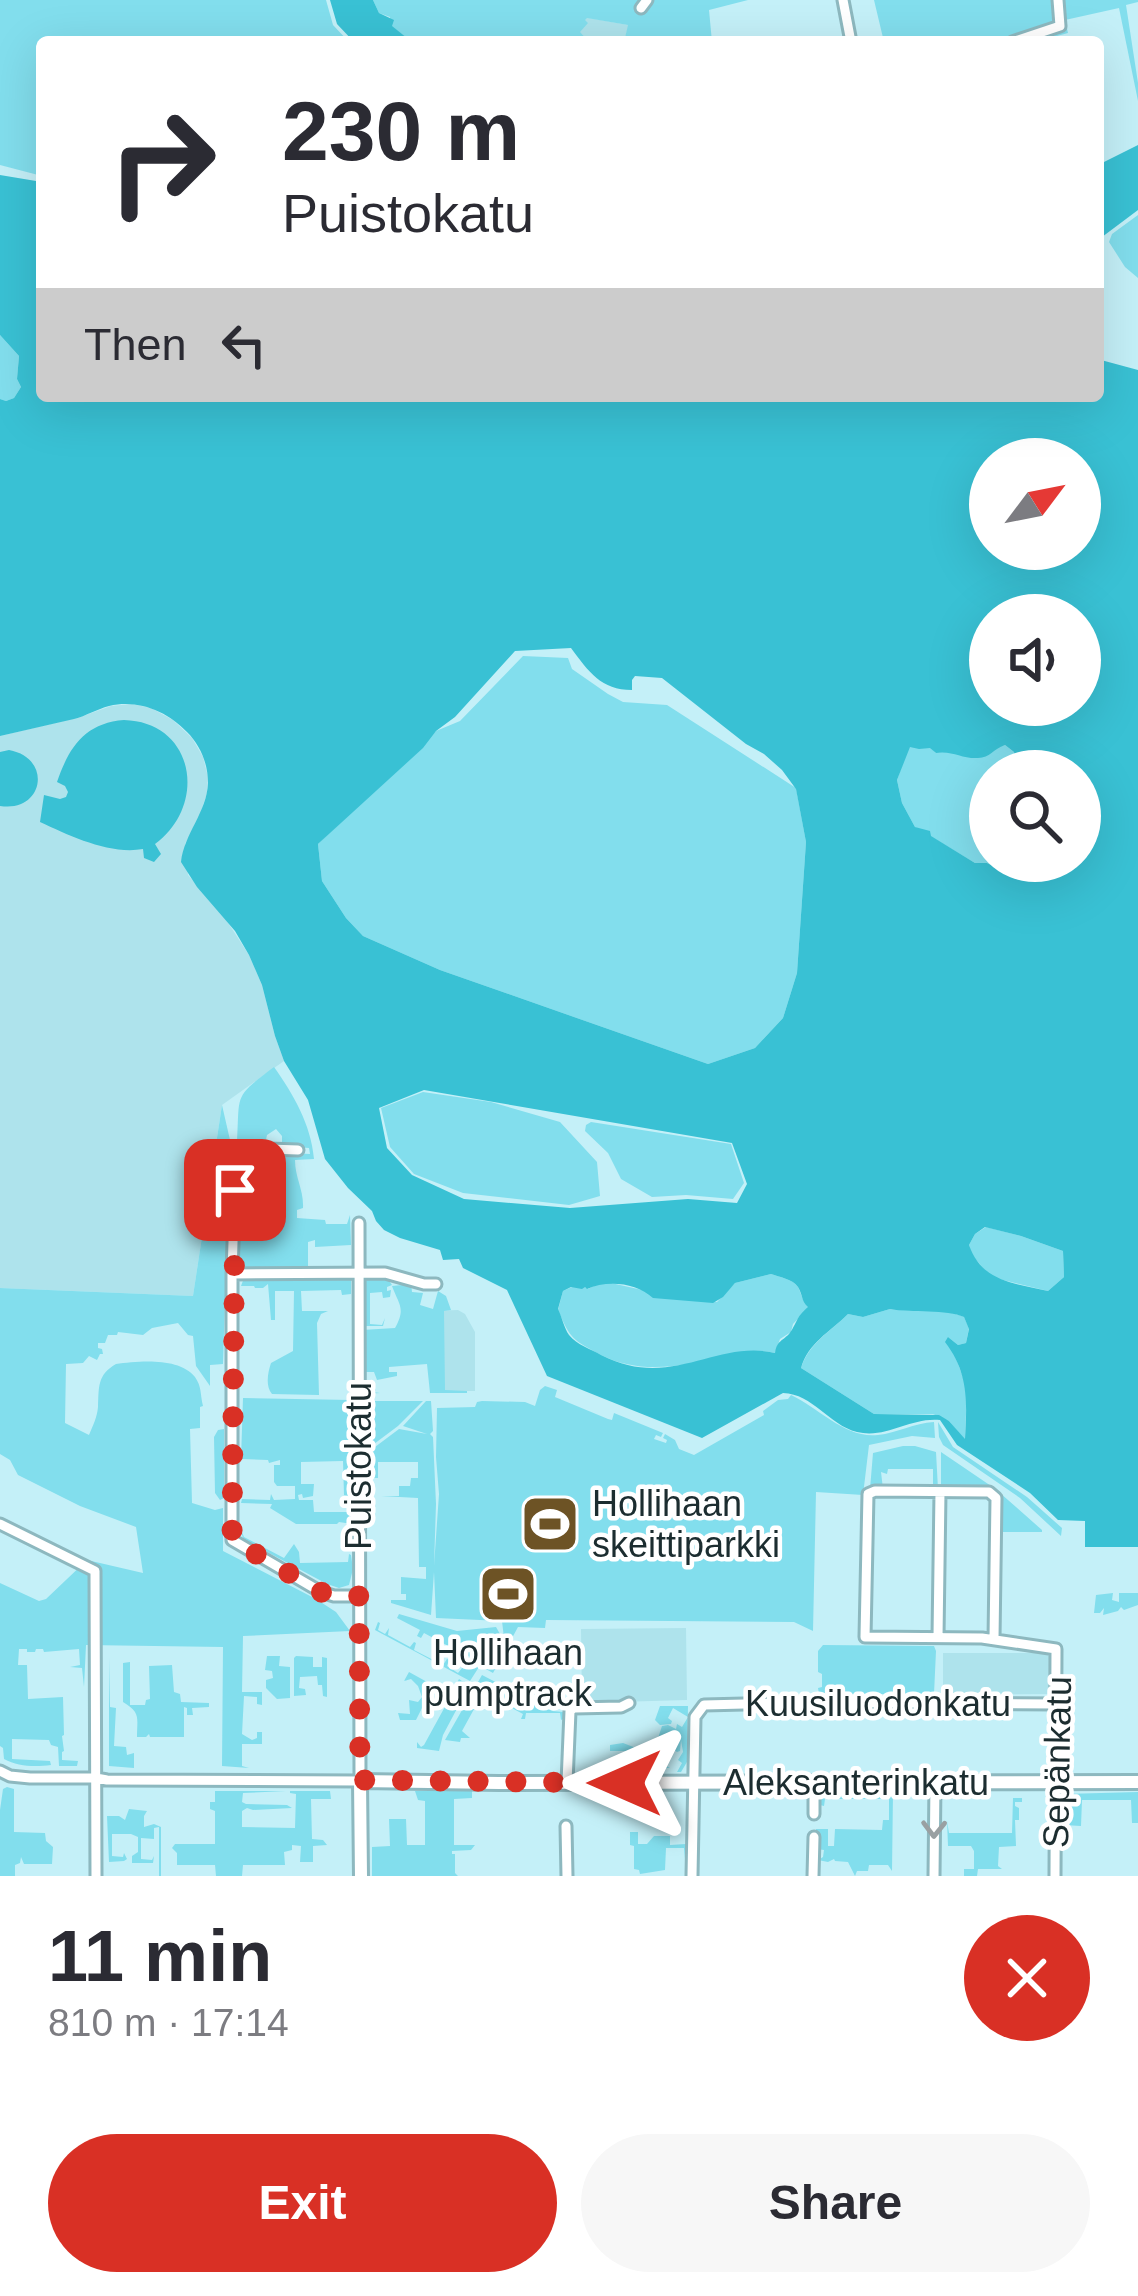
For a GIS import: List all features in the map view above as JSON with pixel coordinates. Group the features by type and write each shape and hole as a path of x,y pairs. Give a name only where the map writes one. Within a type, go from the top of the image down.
{"main road":[{"name":"Aleksanterinkatu","path":"360,1780 1138,1782"},
{"name":"Puistokatu","path":"360,1780 361,1876"}],"street":[{"path":"843,0 850,36"},
{"path":"1030,36 1060,26 1058,0"},
{"path":"298,1150 236,1148 232,1540 321,1592 359,1596"},
{"name":"Puistokatu","path":"359,1223 360,1780"},
{"path":"232,1274 385,1273 436,1284"},
{"path":"938,1637 940,1492"},
{"path":"940,1492 994,1494 994,1639 861,1640 868,1494 940,1492"},
{"path":"0,1524 95,1571 96,1876"},
{"name":"Sepänkatu","path":"994,1639 1056,1648 1055,1876"},
{"path":"567,1783 570,1711 629,1703"},
{"name":"Kuusiluodonkatu","path":"694,1781 695,1717 709,1703 1058,1705"},
{"name":"Aleksanterinkatu","path":"0,1771 16,1777 107,1780 360,1780"},
{"path":"692,1876 694,1781"},
{"path":"814,1781 814,1814"},
{"path":"934,1782 934,1876"},
{"path":"566,1826 567,1876"},
{"path":"813,1876 814,1837"}],"shaded area":[{"path":"0,0 326,0 333,25 343,36 36,36 36,174 0,165"},
{"path":"330,0 373,0 379,13 394,20 392,26 404,36 348,36 337,24"},
{"path":"373,0 748,0 709,10 711,36 625,36 628,25 587,18 580,32 584,36 404,36 391,26 390,17 379,13"},
{"path":"874,0 1138,0 1126,5 1138,101 1119,8 1065,20 1068,33 1057,36 883,36"},
{"path":"578,16 634,26 628,27 626,36 579,36"},
{"path":"1138,145 1138,210 1104,236 1104,162"},
{"path":"0,175 36,181 36,402 1104,402 1104,361 1138,370 1138,1547 1085,1547 1085,1521 1058,1520 1030,1493 957,1445 940,1420 878,1433 857,1432 803,1399 783,1393 702,1438 547,1376 507,1290 463,1268 459,1259 443,1260 440,1250 384,1230 325,1159 308,1100 284,1061 249,955 181,862 208,783 205,762 192,737 161,713 131,704 0,736 0,399 14,398 21,387 19,356 0,335","holes":["571,648 590,672 612,687 632,690 635,676 662,678 764,754 796,789 806,842 797,973 783,1018 755,1048 708,1064 440,970 363,936 322,881 318,844 455,717 515,651","424,1090 732,1143 747,1184 737,1203 688,1199 570,1208 464,1199 412,1175 387,1148 379,1108","985,1227 1063,1251 1064,1277 1048,1291 991,1274 969,1245","771,1274 796,1284 808,1307 775,1353 733,1352 649,1368 626,1365 569,1335 558,1309 563,1291 571,1287 630,1286 653,1298 713,1303 735,1283","890,1309 964,1317 969,1329 966,1343 958,1345 948,1337 945,1342 962,1377 965,1439 939,1415 874,1414 801,1368 814,1345 848,1314 863,1317"]},
{"path":"1138,215 1138,278 1109,242 1112,234"},
{"path":"0,335 19,356 21,387 6,401 0,399"},
{"path":"523,656 568,658 572,669 623,702 667,705 796,788 806,842 797,973 783,1018 755,1048 708,1064 440,970 363,936 322,881 318,844 436,731 460,721"},
{"path":"132,704 173,720 203,757 207,793 185,844 188,875 249,955 284,1061 222,1105 193,1296 0,1288 0,736"},
{"path":"124,720 148,724 166,735 186,768 182,808 172,828 155,844 161,854 154,862 144,858 143,849 104,847 40,822 44,795 66,797 65,786 57,782 80,739 99,726"},
{"path":"909,746 969,754 969,859 915,827 897,780"},
{"path":"9,750 32,763 38,784 26,801 0,806 0,752"},
{"path":"274,1067 300,1110 314,1159 295,1160 303,1202 297,1218 347,1224 350,1215 351,1245 315,1247 315,1240 308,1242 308,1268 243,1270 236,1256 237,1158 247,1151 310,1154 309,1148 282,1146 276,1129 266,1140 253,1139 250,1146 237,1141 241,1098"},
{"path":"423,1092 491,1102 560,1122 597,1162 600,1196 569,1205 463,1193 414,1174 390,1147 381,1108"},
{"path":"222,1105 230,1140 223,1364 210,1365 210,1386 196,1366 193,1336 178,1323 152,1328 143,1335 108,1335 105,1343 98,1343 103,1354 97,1360 89,1356 83,1363 66,1364 65,1423 89,1435 97,1415 100,1382 116,1364 158,1362 188,1371 199,1384 203,1406 200,1428 190,1429 192,1503 223,1508 223,1551 316,1599 336,1612 350,1631 243,1636 242,1692 262,1692 262,1705 257,1704 257,1697 244,1696 242,1734 252,1740 262,1732 262,1744 242,1744 242,1766 249,1768 222,1766 223,1647 86,1645 84,1687 82,1668 70,1667 80,1665 79,1649 19,1649 18,1665 27,1665 28,1699 63,1697 62,1760 78,1761 77,1766 59,1766 58,1747 49,1740 12,1739 12,1759 50,1761 51,1765 15,1764 4,1759 0,1746 0,1583 39,1601 87,1560 143,1573 136,1527 18,1475 10,1460 0,1454 0,1288 193,1296"},
{"path":"591,1122 731,1144 744,1183 733,1199 652,1197 621,1179 608,1153 585,1131"},
{"path":"986,1227 1063,1251 1064,1277 1048,1291 991,1277 969,1245"},
{"path":"771,1274 796,1284 809,1307 780,1339 775,1353 752,1352 664,1367 633,1365 578,1342 558,1310 563,1291 572,1287 588,1289 611,1283 717,1302 735,1283"},
{"path":"351,1275 351,1294 301,1291 302,1311 328,1311 317,1323 319,1395 272,1394 268,1383 271,1363 293,1351 294,1291 275,1291 275,1320 271,1320 268,1284 263,1288 241,1286 244,1278"},
{"path":"366,1275 387,1278 392,1285 387,1287 390,1297 370,1293 370,1324 382,1325 385,1318 383,1326 362,1326"},
{"path":"411,1283 412,1292 423,1293 420,1305 433,1309 438,1291 446,1296 451,1310 444,1311 445,1390 467,1393 430,1393 427,1364 389,1367 397,1376 377,1380 374,1372 366,1372 365,1391 380,1393 362,1391 362,1330 395,1328 401,1311 392,1286"},
{"path":"890,1309 964,1317 969,1328 966,1343 958,1345 948,1337 967,1388 965,1440 949,1421 933,1414 874,1414 801,1368 815,1345 848,1314 863,1317"},
{"path":"458,1310 475,1332 475,1391 430,1391 430,1311"},
{"path":"545,1386 557,1390 555,1397 608,1419 614,1413 663,1433 654,1439 666,1443 665,1434 679,1449 694,1455 791,1395 855,1432 878,1435 934,1422 935,1438 912,1436 869,1445 863,1495 816,1492 813,1631 794,1622 546,1620 545,1628 518,1627 493,1673 484,1668 504,1638 502,1621 436,1618 434,1572 431,1615 391,1603 406,1600 406,1594 401,1594 401,1577 426,1579 426,1567 419,1567 418,1498 381,1496 399,1496 399,1486 410,1486 411,1478 418,1478 418,1462 378,1462 378,1478 366,1478 362,1484 363,1456 399,1429 427,1434 403,1426 431,1401 434,1566 439,1494 437,1408 475,1407 482,1401 535,1406"},
{"path":"243,1398 351,1400 352,1496 344,1495 343,1461 301,1462 301,1484 314,1484 313,1496 298,1495 299,1500 313,1500 314,1512 352,1512 352,1524 296,1524 270,1508 272,1504 241,1503 242,1499 270,1500 271,1494 274,1500 295,1499 295,1486 274,1482 274,1465 280,1465 280,1460 241,1459"},
{"path":"371,1401 423,1401 362,1453 363,1409"},
{"path":"938,1422 953,1447 1027,1497 1062,1528 1061,1536 1020,1498 943,1445"},
{"path":"224,1429 224,1498 220,1500 215,1493 214,1437"},
{"path":"903,1446 936,1452 938,1489 933,1489 933,1469 888,1469 887,1474 881,1472 883,1489 870,1489 873,1453"},
{"path":"941,1452 994,1488 994,1489 941,1488"},
{"path":"1000,1493 1042,1530 1042,1532 1000,1532"},
{"path":"241,1530 244,1537 284,1558 294,1544 300,1563 348,1562 351,1555 349,1585 327,1584 243,1539"},
{"path":"1113,1593 1112,1600 1119,1602 1119,1593 1138,1593 1138,1605 1094,1613 1096,1595"},
{"path":"399,1614 457,1631 496,1627 500,1634 470,1681 375,1630 378,1622 378,1630 385,1634 389,1628 388,1635 410,1647 416,1643 414,1650 443,1665 449,1660 447,1666 458,1673 465,1668 470,1657 455,1649 452,1655 452,1648 424,1633 417,1636 420,1630 397,1618"},
{"path":"686,1628 687,1700 582,1703 581,1629"},
{"path":"823,1645 934,1646 934,1694 819,1694 818,1651"},
{"path":"943,1653 1051,1653 1051,1694 943,1695"},
{"path":"267,1656 280,1656 279,1666 290,1667 290,1698 277,1699 266,1688 266,1680 273,1678 272,1671 265,1670"},
{"path":"296,1656 313,1657 313,1667 322,1667 322,1657 327,1658 327,1697 317,1676 300,1677 299,1688 306,1695 294,1696"},
{"path":"109,1657 110,1707 116,1708 114,1746 126,1747 127,1755 134,1753 134,1768 109,1766"},
{"path":"130,1662 130,1705 145,1705 150,1699 149,1666 172,1665 174,1692 180,1694 181,1702 209,1703 209,1707 192,1708 193,1715 187,1715 184,1707 184,1737 137,1737 137,1716 123,1702 123,1663"},
{"path":"409,1672 438,1688 434,1695 431,1690 416,1720 400,1720 398,1713 410,1714 409,1700 418,1702 422,1697 411,1679 404,1681"},
{"path":"482,1675 552,1711 564,1712 565,1718 561,1720 560,1713 526,1713 521,1719 523,1714 508,1706 496,1716 502,1702 484,1696 462,1731 470,1738 445,1740"},
{"path":"459,1679 469,1686 439,1751 417,1748 417,1742 424,1745 447,1703 441,1698 444,1691 451,1694"},
{"path":"660,1706 688,1706 688,1717 673,1708 668,1718 671,1724 660,1725 655,1720"},
{"path":"688,1717 687,1762 677,1772 682,1763 678,1760 683,1752 681,1740 677,1752 658,1738 662,1726 682,1727"},
{"path":"654,1742 657,1749 651,1745 646,1755 670,1768 628,1768 625,1751 610,1751 610,1745 623,1743 636,1748 637,1754"},
{"path":"7,1787 14,1789 14,1832 45,1833 53,1847 52,1864 24,1864 21,1857 15,1876 0,1876 0,1810"},
{"path":"215,1791 286,1791 243,1793 246,1804 292,1808 247,1808 242,1811 242,1827 295,1828 296,1794 290,1791 330,1791 331,1799 311,1799 312,1839 327,1845 313,1846 313,1862 300,1862 301,1846 292,1845 292,1850 284,1852 285,1865 243,1865 242,1876 216,1876 215,1865 177,1865 175,1844 215,1844 215,1811 210,1802 215,1802"},
{"path":"415,1791 472,1791 472,1798 454,1799 454,1845 475,1845 471,1850 452,1851 458,1876 372,1876 372,1847 390,1846 389,1819 406,1819 407,1845 425,1845 425,1801 418,1800"},
{"path":"820,1792 893,1792 892,1871 888,1865 869,1865 868,1871 857,1871 855,1876 848,1862 818,1860 824,1850 817,1849 816,1829 828,1829 828,1846 834,1846 835,1829 882,1830 883,1820 889,1820 889,1799 825,1799 824,1806"},
{"path":"1138,1792 1138,1823 1132,1823 1131,1800 1082,1800 1081,1826 1064,1825 1064,1794"},
{"path":"1013,1798 1022,1798 1015,1802 1019,1808 1016,1846 999,1847 1002,1869 978,1869 977,1876 964,1876 964,1869 974,1869 974,1851 971,1846 948,1846 947,1821 949,1833 1012,1833"},
{"path":"129,1809 147,1811 144,1827 154,1824 161,1827 161,1876 159,1827 154,1828 154,1839 141,1838 141,1859 154,1856 153,1863 132,1863 138,1837 131,1834 112,1834 112,1856 123,1857 124,1853 127,1859 109,1862 107,1816 125,1820"},
{"path":"630,1832 638,1832 638,1844 647,1844 654,1836 670,1836 670,1845 686,1844 686,1870 684,1848 666,1848 665,1870 640,1874 634,1869"}],"place":[{"name":"Hollihaan skeittiparkki","path":"550,1524"},
{"name":"Hollihaan pumptrack","path":"508,1594"}],"route":[{"path":"235,1190 232,1540 321,1592 359,1596 360,1780 625,1783"}]}
